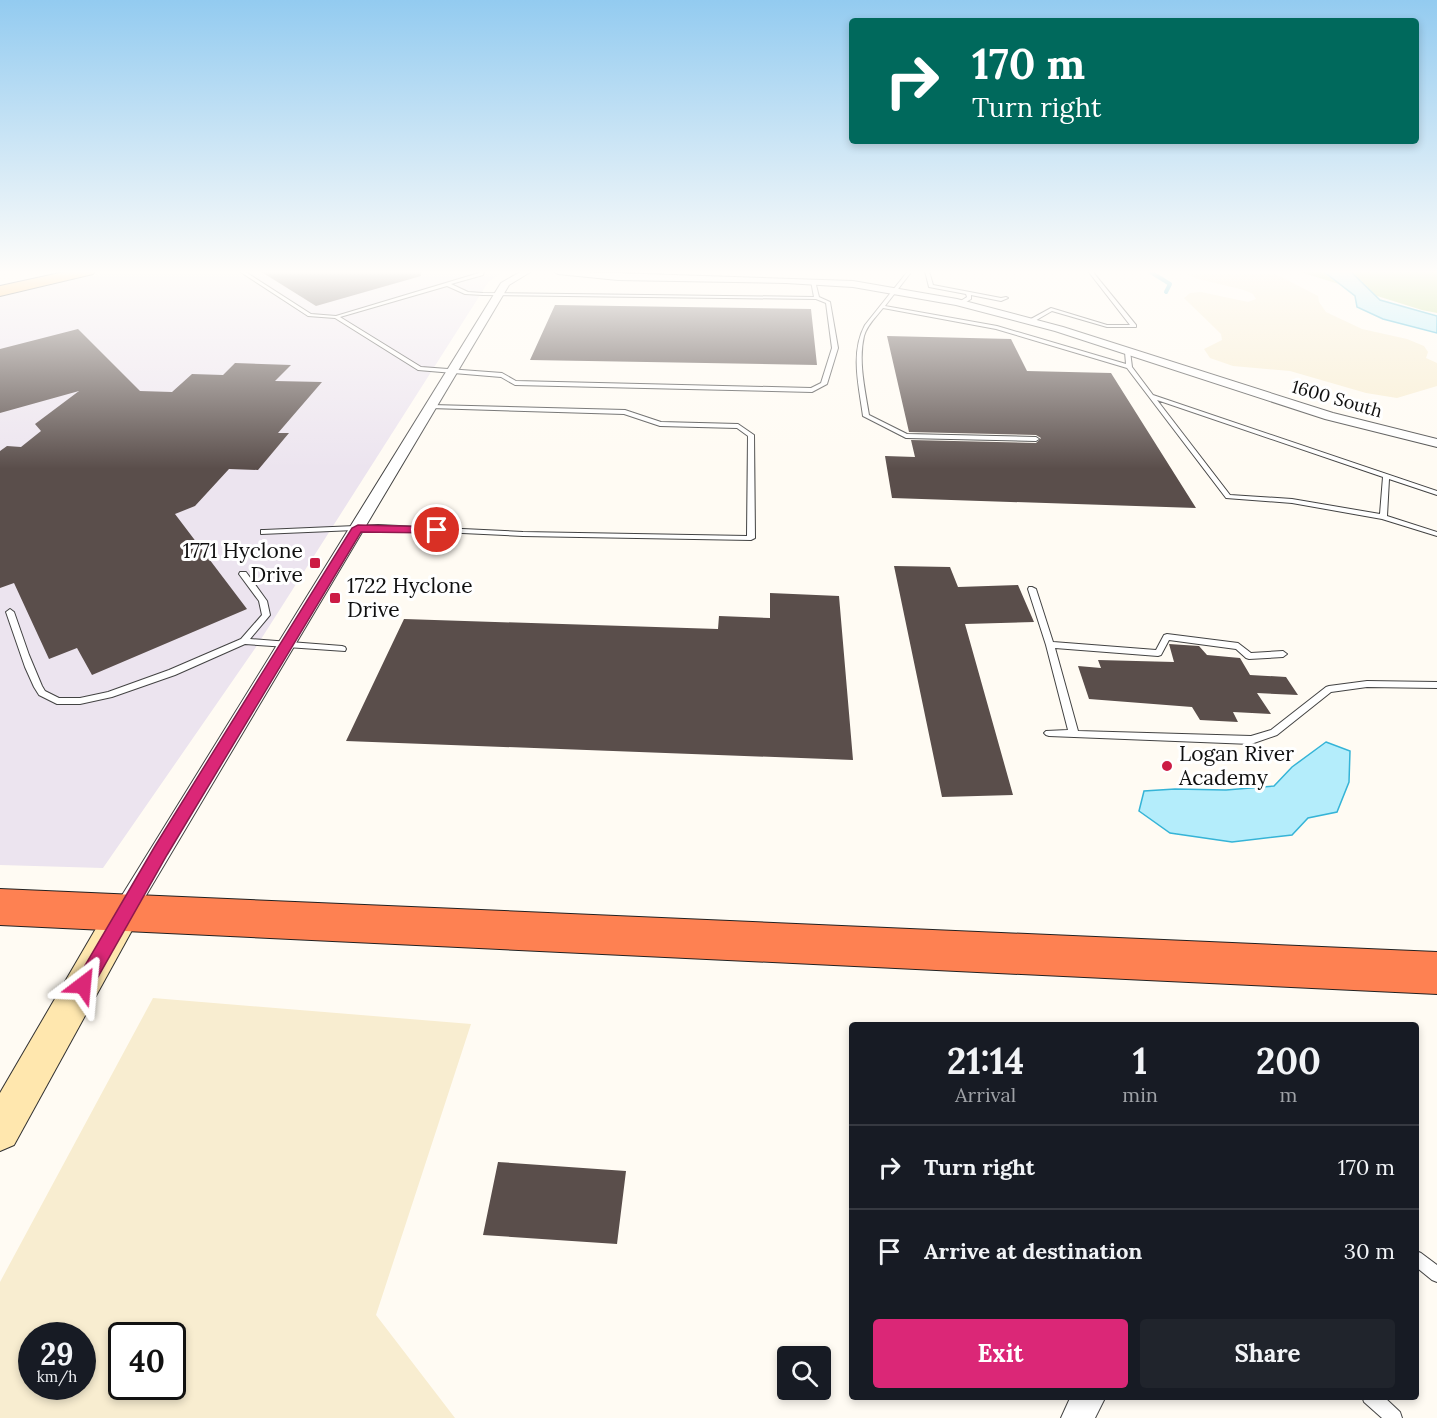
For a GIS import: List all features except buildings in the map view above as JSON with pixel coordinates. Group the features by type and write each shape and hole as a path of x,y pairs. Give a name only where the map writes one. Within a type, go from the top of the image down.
{"highway":[{"path":"0,907 1437,973"}],"street":[{"path":"0,1131 124,912 473,337"},
{"name":"1600 South","path":"1082,337 1329,416 1437,443"}],"lane":[{"path":"369,337 420,369 502,375 515,383 812,390 824,384 835,348 833,337"},
{"path":"862,337 859,363 866,416 906,436 1036,439"},
{"path":"1028,337 1129,367"},
{"path":"1128,352 1129,367 1228,497 1292,501 1383,517 1437,534"},
{"path":"1151,396 1437,493"},
{"path":"264,532 358,528 752,538 751,435 738,426 660,424 625,412 432,407"},
{"path":"1383,517 1386,476"},
{"path":"10,612 40,692 56,701 73,703 99,700 244,641 266,615 263,601 243,574"},
{"path":"1032,589 1074,734"},
{"path":"1050,645 1158,653 1167,637 1238,646 1249,656 1283,654"},
{"path":"244,641 342,649"},
{"path":"1049,733 1251,740 1274,732 1329,689 1367,684 1437,685"},
{"path":"1419,1260 1437,1275"},
{"path":"1374,1400 1394,1418"}],"shaded area":[{"path":"0,337 453,337 256,647 103,868 0,865"},
{"path":"1222,337 1399,337 1424,346 1428,352 1426,358 1437,363 1437,386 1397,398 1366,393 1290,371 1233,366 1210,358 1204,349 1222,340"},
{"path":"153,998 471,1024 376,1315 455,1418 0,1418 0,1282"}],"water":[{"path":"1326,742 1350,751 1349,782 1337,812 1308,818 1292,835 1232,842 1170,833 1139,811 1144,791 1226,790 1274,786 1292,767"}],"place":[{"name":"1771 Hyclone Drive","path":"315,563"},
{"name":"1722 Hyclone Drive","path":"335,598"},
{"name":"Logan River Academy","path":"1167,766"}],"route":[{"path":"83,985 161,850 358,528 437,530"}]}
